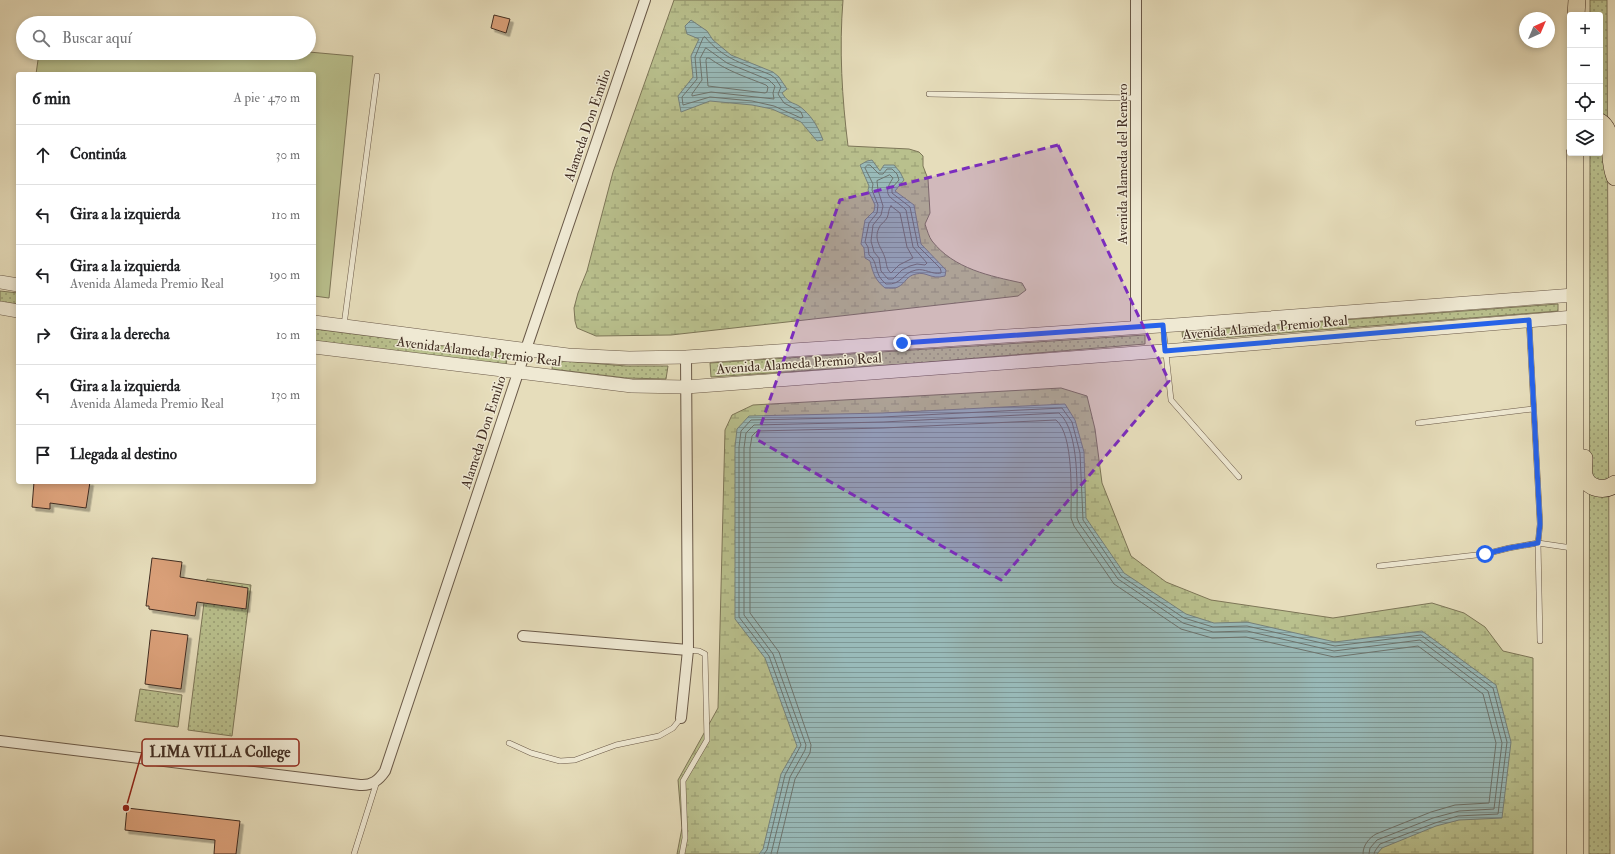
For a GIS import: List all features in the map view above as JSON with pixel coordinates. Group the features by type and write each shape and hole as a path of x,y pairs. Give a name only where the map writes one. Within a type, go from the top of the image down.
{"main road":[{"path":"1576,0 1576,12"},
{"path":"1603,124 1611,131 1612,171 1615,177"},
{"path":"1575,156 1575,854"},
{"path":"1575,411 1584,424 1584,474 1586,479 1589,484 1598,489 1609,488 1615,484"}],"street":[{"name":"Alameda Don Emilio","path":"377,780 385,770 518,372 645,0"},
{"name":"Avenida Alameda del Remero","path":"1136,0 1136,328"},
{"path":"0,282 16,284"},
{"name":"Avenida Alameda Premio Real","path":"316,322 568,355 629,358 686,357 1136,328 1574,295"},
{"path":"0,308 16,311"},
{"name":"Avenida Alameda Premio Real","path":"316,347 632,386 686,387 1165,351 1574,317"},
{"path":"681,718 688,650 686,357"},
{"path":"523,636 688,650"},
{"path":"0,741 360,785 371,784 377,780"}],"lane":[{"path":"344,326 377,76"},
{"path":"929,94 1136,98"},
{"path":"1529,320 1540,524 1538,543 1540,640"},
{"path":"1163,325 1171,400 1239,477"},
{"path":"1418,423 1533,409"},
{"path":"1379,566 1485,554 1538,543 1575,549"},
{"path":"682,854 685,838 683,781 707,740 705,654 699,651 688,650"},
{"path":"509,743 531,753 560,761 575,760 616,745 658,736 673,728 681,718"},
{"path":"354,854 377,780"}],"highlighted area":[{"path":"1058,145 1169,381 1001,580 756,439 840,200"}],"green space":[{"path":"674,0 843,0 841,37 842,73 848,146 909,149 919,152 923,156 923,166 928,179 930,213 925,224 932,241 941,251 962,265 985,274 1022,283 1026,290 1018,296 671,335 596,336 577,328 574,308 587,271 613,172"},
{"path":"1590,0 1607,0 1610,854 1589,854 1590,156 1603,156 1603,12 1590,12"},
{"path":"316,53 353,56 329,298 316,296 316,72 36,72 38,60 316,60"},
{"path":"0,291 16,293 16,304 0,302"},
{"path":"1558,304 1558,311 1183,341 1182,332"},
{"path":"316,329 508,353 506,365 316,341"},
{"path":"1145,335 1145,344 905,364 711,377 710,363"},
{"path":"553,360 626,366 668,366 666,379 626,378 552,369"},
{"path":"1061,388 1087,396 1095,429 1102,483 1131,556 1166,582 1211,600 1333,618 1432,603 1464,613 1485,627 1503,651 1533,658 1533,854 677,854 682,828 678,780 718,708 725,430 732,415 753,405"},
{"path":"207,579 251,585 232,736 188,730"},
{"path":"140,689 182,695 178,727 135,721"}],"water":[{"path":"691,20 707,31 713,40 731,55 773,72 779,77 787,89 782,93 790,102 798,105 807,113 818,128 823,140 817,141 801,122 772,109 752,105 710,101 681,112 678,96 693,77 691,56 699,39 687,34 685,26"},
{"path":"872,160 880,171 884,165 894,165 900,172 904,180 895,191 914,205 921,244 946,270 945,276 936,277 920,273 910,276 897,288 885,288 873,273 870,261 865,258 864,248 861,244 865,220 874,211 875,205 868,190 869,186 860,165"},
{"path":"1065,404 1075,420 1084,452 1086,518 1124,573 1186,614 1214,623 1247,622 1335,642 1422,631 1496,685 1511,742 1502,818 1459,820 1436,826 1382,848 1377,854 759,854 763,849 781,774 797,746 765,658 735,619 735,447 737,429 749,416 882,413"}],"building":[{"path":"494,15 510,19 506,33 491,28"},
{"path":"34,484 90,484 86,508 50,503 50,509 32,507"},
{"path":"152,558 182,562 180,577 248,588 246,609 197,602 195,616 149,609 149,606 146,606"},
{"path":"151,630 188,635 181,689 145,684"},
{"path":"127,808 240,821 236,854 214,854 215,840 125,830"}],"place":[{"name":"LIMA VILLA College","path":"126,808"}],"route":[{"path":"902,343 1163,325 1165,351 1529,320 1540,524 1538,543 1485,554"}]}
